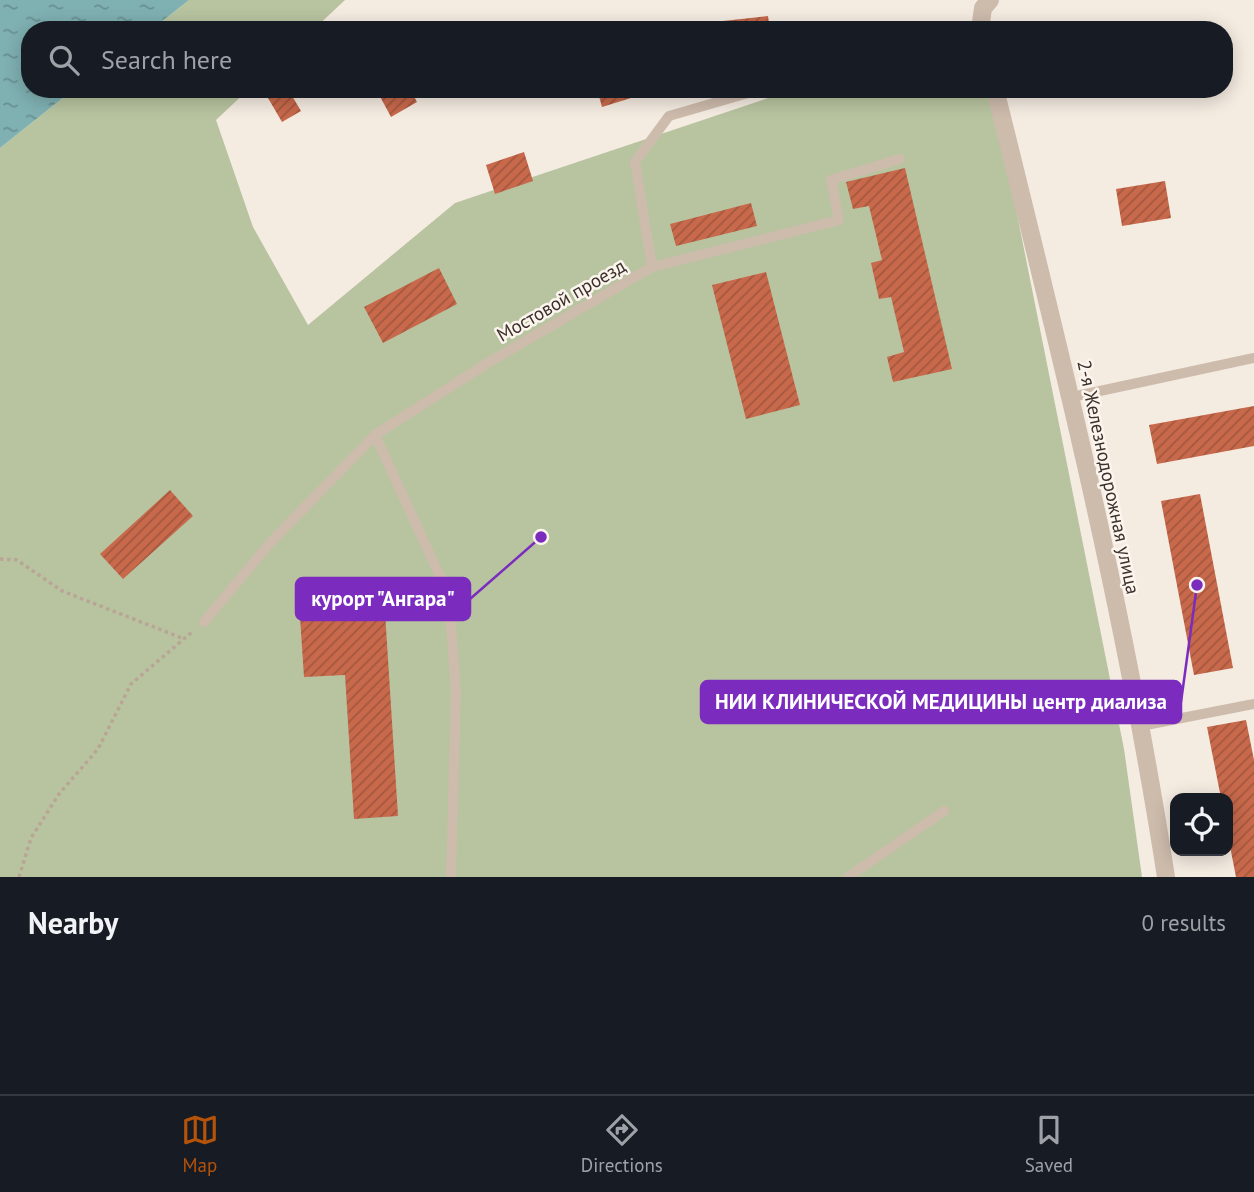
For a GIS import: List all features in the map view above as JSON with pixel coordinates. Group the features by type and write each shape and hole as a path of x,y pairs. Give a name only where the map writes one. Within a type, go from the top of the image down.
{"street":[{"path":"979,21 983,8 990,0"},
{"name":"2-я Железнодорожная улица","path":"997,98 1072,397 1141,726 1166,877"}],"lane":[{"name":"Мостовой проезд","path":"204,622 270,543 375,435 486,364 652,267 635,162 669,116 731,98"},
{"path":"652,267 839,220 831,180 900,159"},
{"path":"1072,397 1254,358"},
{"path":"375,435 449,596 456,693 452,877"},
{"path":"1141,726 1254,704"},
{"path":"848,877 944,811"}],"path":[{"path":"0,559 17,560 62,591 183,639"},
{"path":"19,877 31,838 59,794 98,749 131,684 204,622"}],"green space":[{"path":"189,0 345,0 323,21 162,21"},
{"path":"63,98 239,98 216,120 253,227 308,325 455,203 768,98 994,98 1124,749 1142,877 0,877 0,148"}],"water":[{"path":"0,0 189,0 162,21 21,21 21,98 63,98 0,148"}],"building":[{"path":"768,16 769,21 723,21"},
{"path":"268,98 293,98 301,111 282,122"},
{"path":"381,98 415,98 417,102 391,117"},
{"path":"600,98 631,98 602,107"},
{"path":"524,152 533,181 495,194 486,165"},
{"path":"905,168 952,369 893,382 887,357 904,352 891,297 879,299 871,263 882,260 869,206 853,209 846,182"},
{"path":"1165,181 1171,218 1122,226 1116,189"},
{"path":"751,203 757,226 676,246 670,224"},
{"path":"439,268 457,304 383,343 364,307"},
{"path":"766,272 800,405 746,419 712,285"},
{"path":"1254,406 1254,446 1157,464 1149,425"},
{"path":"170,490 193,516 123,579 100,554"},
{"path":"1200,494 1233,668 1194,675 1161,501"},
{"path":"385,612 398,816 354,819 345,675 304,677 300,617"},
{"path":"1246,720 1254,760 1254,877 1236,877 1232,856 1233,793 1220,793 1207,727"}],"place":[{"name":"курорт \"Ангара\"","path":"541,537"},
{"name":"НИИ КЛИНИЧЕСКОЙ МЕДИЦИНЫ центр диализа","path":"1197,585"}]}
